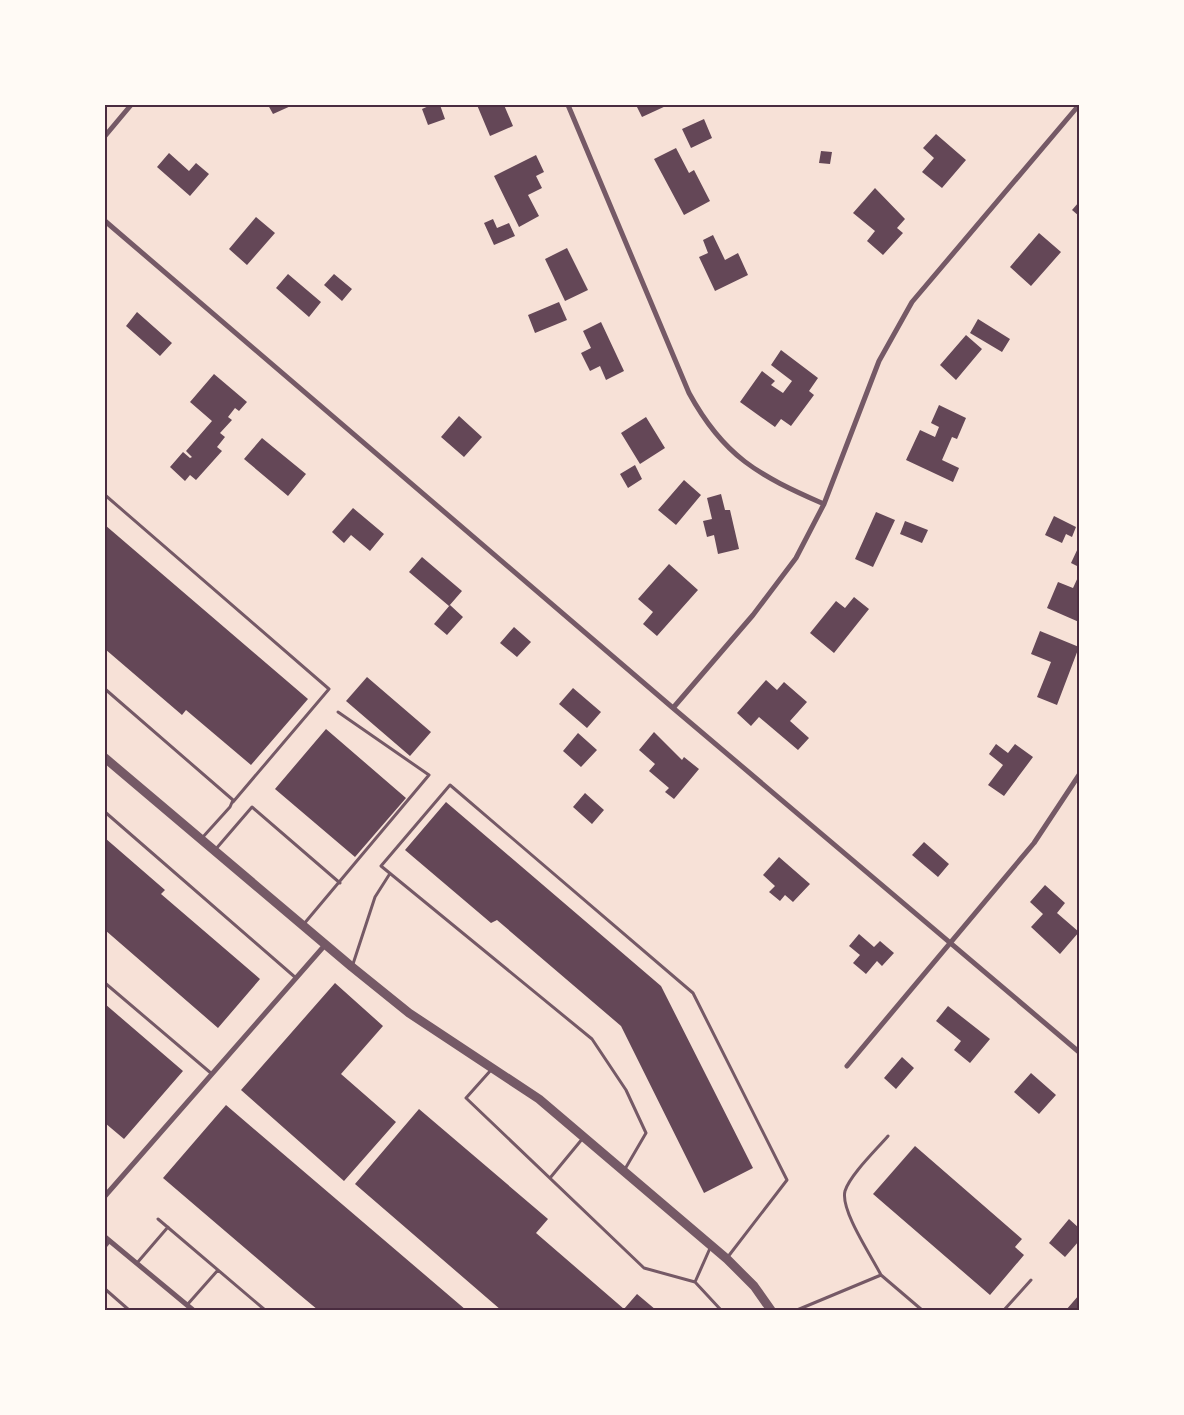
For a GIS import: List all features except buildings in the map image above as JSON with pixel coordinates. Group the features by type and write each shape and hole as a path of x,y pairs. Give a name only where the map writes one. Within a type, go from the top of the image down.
{"street":[{"path":"105,136 131,105"},
{"path":"568,105 685,384 703,419 733,454 754,469 774,482 824,504"},
{"path":"673,708 776,587 796,558 824,504 879,361 912,302 1079,105"},
{"path":"105,221 673,708 1079,1052"},
{"path":"105,758 325,945 409,1013 539,1099 727,1259 754,1286 771,1310"},
{"path":"847,1066 1034,843 1079,775"},
{"path":"105,1196 325,945"},
{"path":"107,1239 193,1310"}],"lane":[{"path":"105,495 329,689 202,839"},
{"path":"105,689 229,795 233,802"},
{"path":"303,926 429,775 338,712"},
{"path":"624,1171 646,1133 626,1090 592,1039 441,915 389,875 381,866 450,785 693,993 787,1180 727,1259"},
{"path":"215,850 252,807 340,883"},
{"path":"105,812 296,978"},
{"path":"352,967 375,897 389,875"},
{"path":"105,982 212,1074"},
{"path":"493,1067 466,1098 644,1268 695,1282 722,1310"},
{"path":"888,1136 845,1191 844,1206 881,1275 922,1310"},
{"path":"550,1178 584,1138"},
{"path":"158,1220 265,1310"},
{"path":"136,1263 168,1228"},
{"path":"105,1247 107,1239"},
{"path":"695,1282 712,1246"},
{"path":"187,1306 218,1270"},
{"path":"797,1310 881,1275"},
{"path":"1004,1310 1031,1280"},
{"path":"105,1289 129,1310"}]}
